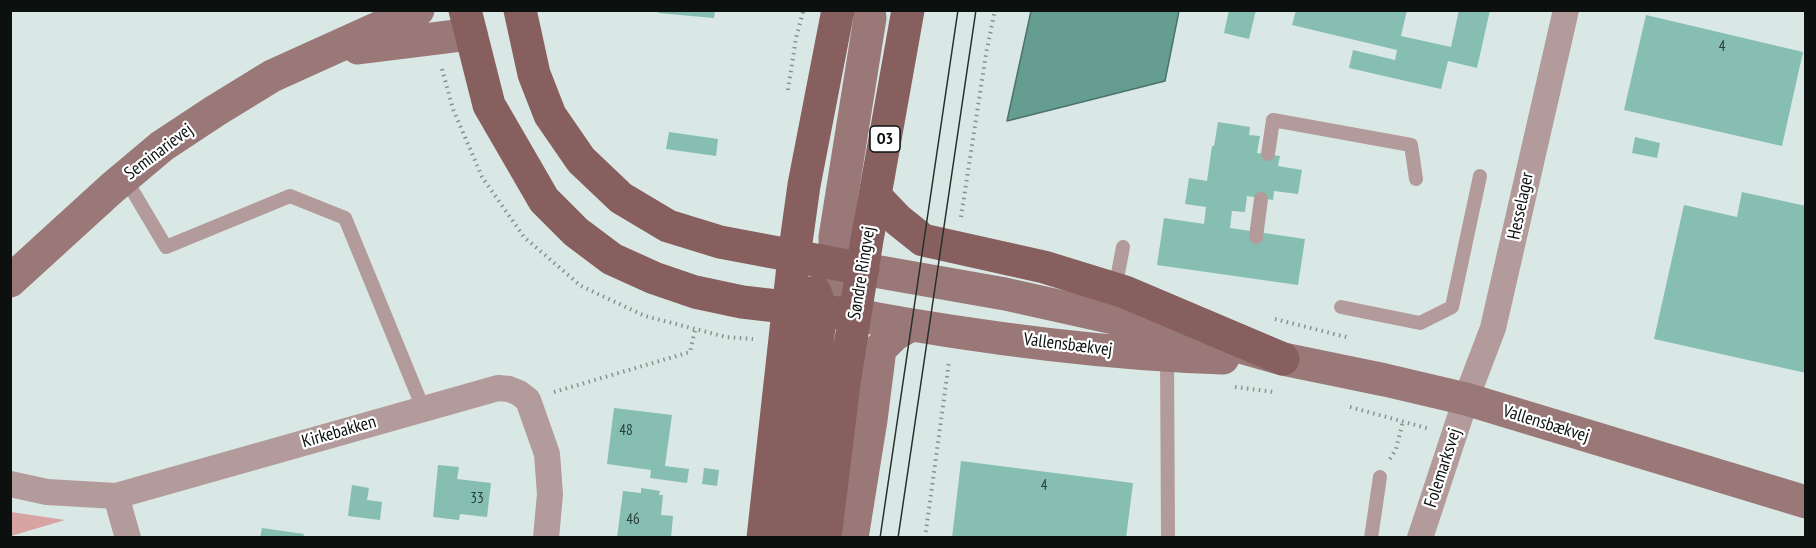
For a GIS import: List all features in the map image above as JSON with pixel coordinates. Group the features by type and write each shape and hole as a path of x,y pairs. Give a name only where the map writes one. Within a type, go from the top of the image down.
{"main road":[{"path":"520,10 534,74 550,115 581,160 621,198 668,226 720,242 849,266"},
{"path":"763,537 804,185 838,10"},
{"name":"Søndre Ringvej","path":"825,537 855,315 849,266 875,196 908,10"},
{"path":"468,22 489,105 544,200 576,232 612,259 654,278 716,298 855,315"},
{"path":"875,196 898,220 923,240 1044,267 1109,318 1283,359"},
{"path":"793,537 821,311 811,281 794,257"}],"street":[{"name":"Seminarievej","path":"10,281 162,146 272,76 418,10"},
{"path":"849,266 835,237 870,18 869,10"},
{"name":"Hesselager","path":"1466,399 1493,328 1566,10"},
{"name":"Seminarievej","path":"327,52 468,22"},
{"name":"Vallensbækvej","path":"849,266 1005,294 1109,318 1167,356 1283,359 1414,386 1466,399 1806,502"},
{"name":"Vallensbækvej","path":"855,315 969,334 1109,318"},
{"path":"852,537 880,349 894,335 911,325"},
{"name":"Kirkebakken","path":"10,484 47,492 116,496 498,387 519,393 528,400"},
{"name":"Folemarksvej","path":"1420,537 1466,399"},
{"path":"528,400 547,454 550,494 546,537"},
{"path":"116,496 128,537"}],"lane":[{"path":"1268,154 1273,120 1411,145 1416,179"},
{"path":"1341,307 1420,323 1452,307 1480,176"},
{"path":"125,178 166,247 290,196 345,218 423,408"},
{"path":"1256,237 1261,199"},
{"path":"1109,318 1123,247"},
{"path":"1167,356 1167,537"},
{"path":"1371,537 1380,477"}],"path":[{"path":"961,221 986,54 996,10"},
{"path":"1273,319 1358,340"},
{"path":"528,400 690,351 695,330 726,337 762,340"},
{"path":"926,537 950,355"},
{"path":"1380,477 1396,449 1414,386"}],"shaded area":[{"path":"1031,11 1179,11 1165,81 1007,121"},
{"path":"11,512 65,520 11,536"}],"building":[{"path":"658,10 715,10 714,18 658,13"},
{"path":"1229,10 1256,10 1249,39 1224,33"},
{"path":"1296,10 1407,10 1401,36 1451,47 1459,10 1490,10 1477,68 1448,61 1441,89 1349,68 1353,50 1395,60 1397,50 1292,25"},
{"path":"1646,15 1803,52 1782,146 1624,110"},
{"path":"1218,122 1250,127 1249,135 1260,136 1257,153 1280,156 1278,166 1302,170 1298,194 1274,191 1273,200 1247,196 1245,212 1232,211 1230,228 1305,239 1298,285 1157,265 1164,218 1204,224 1206,207 1185,204 1189,178 1207,181"},
{"path":"669,132 718,139 716,156 666,149"},
{"path":"1635,137 1660,143 1657,158 1632,153"},
{"path":"1742,192 1806,206 1806,373 1654,339 1684,205 1737,217"},
{"path":"614,408 672,415 665,466 689,469 687,483 650,478 651,470 607,464"},
{"path":"961,461 1133,483 1126,538 952,538"},
{"path":"438,465 459,467 457,479 491,483 487,517 460,514 459,520 433,517"},
{"path":"704,468 719,470 717,486 702,484"},
{"path":"352,485 369,488 367,500 382,502 380,520 348,516"},
{"path":"641,488 660,491 659,495 663,495 661,515 673,516 671,538 617,538 623,491 641,493"},
{"path":"262,528 304,534 303,538 260,538"}],"tram line":[{"path":"880,538 958,10"},
{"path":"898,538 976,10"}]}
